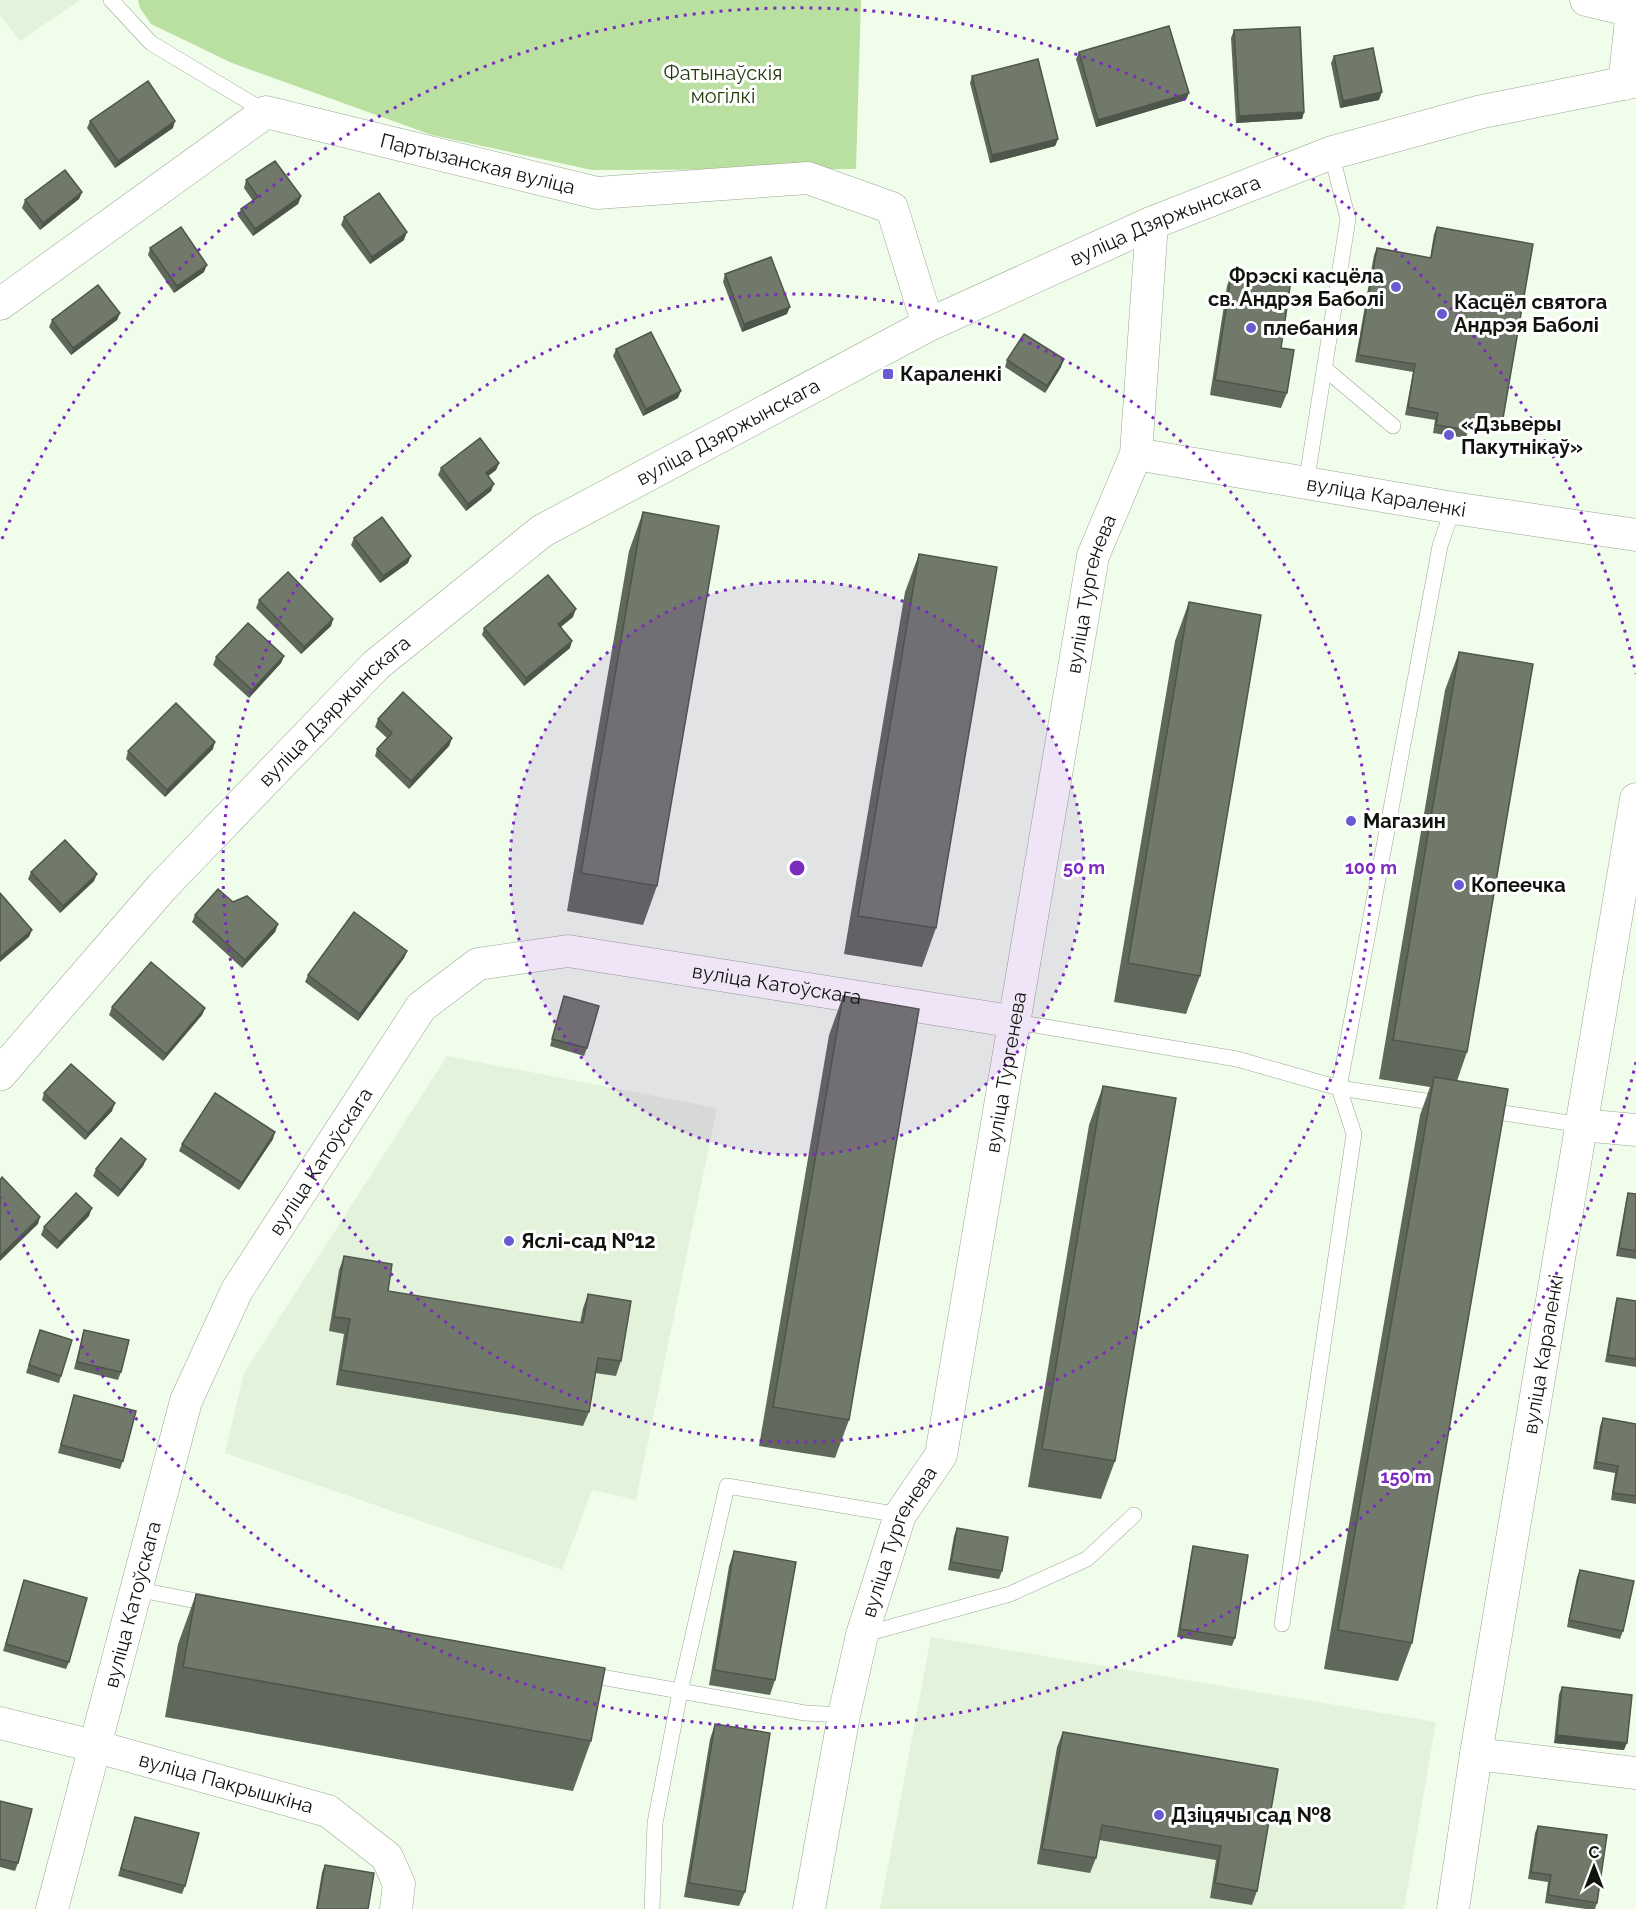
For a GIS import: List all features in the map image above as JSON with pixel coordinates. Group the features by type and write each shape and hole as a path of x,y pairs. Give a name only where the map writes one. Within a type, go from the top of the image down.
{"street":[{"path":"1586,0 1634,12 1630,82"},
{"name":"вуліца Дзяржынскага","path":"0,1074 162,887 376,664 542,531 645,473 928,324 1152,223 1331,153 1480,112 1630,82"},
{"path":"0,304 266,112"},
{"name":"Партызанская вуліца","path":"266,112 597,193 808,178 892,208 928,324"},
{"name":"вуліца Тургенева","path":"809,1909 844,1715 862,1635 900,1515 941,1455 1016,1023 1093,556 1136,454 1152,223"},
{"name":"вуліца Караленкі","path":"1136,454 1453,508 1636,535"},
{"name":"вуліца Караленкі","path":"1453,1909 1476,1754 1636,799"},
{"name":"вуліца Катоўскага","path":"52,1909 186,1401 237,1290 421,1007 478,964 568,951 1016,1023"},
{"path":"1582,1125 1636,1130"},
{"name":"вуліца Пакрышкіна","path":"0,1723 94,1746 328,1811 387,1857 399,1884 396,1909"},
{"path":"1476,1754 1636,1773"}],"lane":[{"path":"111,0 151,43 266,112"},
{"path":"1306,484 1348,219 1331,153"},
{"path":"1325,369 1393,426"},
{"path":"1282,1624 1354,1134 1339,1088 1440,546 1453,508"},
{"path":"1016,1023 1237,1059 1339,1088 1582,1125"},
{"path":"652,1909 655,1823 680,1692 727,1486 900,1515"},
{"path":"862,1635 1010,1594 1087,1559 1134,1515"},
{"path":"135,1589 228,1607"},
{"path":"564,1670 806,1713 844,1715"}],"shaded area":[{"path":"0,0 80,0 20,41 0,15"},
{"name":"Яслі-сад №12","path":"447,1056 717,1108 636,1500 592,1490 562,1570 225,1453 244,1373"},
{"name":"Дзіцячы сад №8","path":"931,1637 1436,1722 1404,1909 880,1909"}],"green space":[{"name":"Фатынаўскія могілкі","path":"138,0 861,0 856,169 592,170 432,135 232,63 151,24 140,8"}],"building":[{"path":"1169,26 1189,93 1098,120 1079,52"},
{"path":"1300,27 1304,112 1239,116 1234,30"},
{"path":"1373,48 1382,92 1343,101 1334,56"},
{"path":"1038,59 1058,139 992,155 972,76"},
{"path":"148,81 175,121 118,161 90,121"},
{"path":"275,161 301,196 255,229 241,209 258,197 246,180"},
{"path":"65,170 82,192 43,223 25,200"},
{"path":"379,193 407,232 372,257 344,217"},
{"path":"181,227 207,265 177,286 150,248"},
{"name":"Касцёл святога Андрэя Баболі","path":"1437,227 1533,244 1502,424 1471,418 1468,430 1436,425 1438,413 1408,407 1415,364 1358,355 1377,248 1431,258"},
{"path":"771,257 790,307 744,324 725,274"},
{"name":"плебания","path":"1232,271 1291,280 1281,348 1294,350 1287,393 1215,380"},
{"path":"98,285 120,313 73,348 52,320"},
{"path":"651,332 681,391 646,409 616,349"},
{"path":"1024,334 1064,359 1047,386 1007,360"},
{"path":"480,438 499,463 486,473 494,484 468,504 441,468"},
{"path":"643,512 719,526 657,886 581,873"},
{"path":"382,517 411,556 383,576 354,538"},
{"path":"919,554 997,567 936,928 858,916"},
{"path":"288,572 333,619 304,647 259,600"},
{"path":"548,575 576,609 558,624 572,641 526,678 484,628"},
{"path":"1189,602 1261,615 1200,976 1128,963"},
{"path":"248,623 284,656 252,690 216,657"},
{"path":"1459,652 1533,664 1467,1052 1393,1040"},
{"path":"403,692 452,738 411,781 377,749 392,733 378,719"},
{"path":"176,703 215,742 167,790 128,751"},
{"path":"65,840 97,874 63,906 31,872"},
{"path":"218,889 233,902 247,896 278,924 245,960 195,915"},
{"path":"0,893 32,930 0,957"},
{"path":"354,912 407,951 360,1014 308,975"},
{"path":"151,962 205,1008 166,1054 112,1007"},
{"path":"564,996 599,1006 587,1048 552,1039"},
{"path":"843,996 919,1009 849,1420 773,1407"},
{"path":"71,1064 115,1103 88,1133 44,1093"},
{"path":"1434,1077 1508,1089 1412,1643 1338,1630"},
{"path":"1103,1086 1176,1098 1115,1461 1042,1449"},
{"path":"215,1093 275,1132 242,1183 182,1144"},
{"path":"121,1138 146,1159 121,1190 96,1169"},
{"path":"2,1177 40,1217 0,1256 0,1180"},
{"path":"76,1193 92,1208 60,1242 44,1227"},
{"path":"1628,1193 1636,1194 1636,1251 1619,1248"},
{"path":"344,1256 392,1264 388,1291 583,1323 588,1294 631,1301 621,1361 598,1358 589,1412 341,1370 350,1319 334,1317"},
{"path":"1617,1298 1636,1301 1636,1359 1608,1355"},
{"path":"40,1330 72,1340 61,1376 29,1365"},
{"path":"84,1330 129,1340 121,1372 77,1362"},
{"path":"74,1395 136,1411 123,1461 61,1445"},
{"path":"1603,1418 1636,1424 1636,1496 1613,1493 1618,1466 1596,1462"},
{"path":"957,1528 1008,1537 1002,1571 951,1562"},
{"path":"1193,1546 1248,1555 1235,1638 1180,1629"},
{"path":"734,1551 796,1562 775,1680 714,1670"},
{"path":"1580,1570 1634,1581 1623,1631 1569,1620"},
{"path":"24,1580 87,1598 69,1662 6,1644"},
{"path":"196,1594 605,1668 591,1741 183,1667"},
{"path":"1562,1687 1632,1695 1627,1743 1557,1735"},
{"path":"715,1724 770,1733 745,1892 689,1883"},
{"path":"1063,1732 1278,1769 1257,1891 1215,1883 1221,1846 1102,1825 1096,1858 1042,1849"},
{"path":"0,1801 32,1809 18,1863 0,1859"},
{"path":"135,1817 199,1833 185,1886 121,1869"},
{"path":"1538,1826 1607,1835 1597,1903 1548,1895 1551,1875 1531,1872"},
{"path":"325,1865 374,1873 368,1909 317,1909"}],"place":[{"name":"Фрэскі касцёла св. Андрэя Баболі","path":"1396,287"},
{"name":"Касцёл святога Андрэя Баболі","path":"1442,314"},
{"name":"плебания","path":"1251,328"},
{"name":"Караленкі","path":"888,374"},
{"name":"«Дзьверы Пакутнікаў»","path":"1449,435"},
{"name":"Магазин","path":"1351,821"},
{"name":"Копеечка","path":"1459,885"},
{"name":"Яслі-сад №12","path":"509,1241"},
{"name":"Дзіцячы сад №8","path":"1159,1815"}]}
